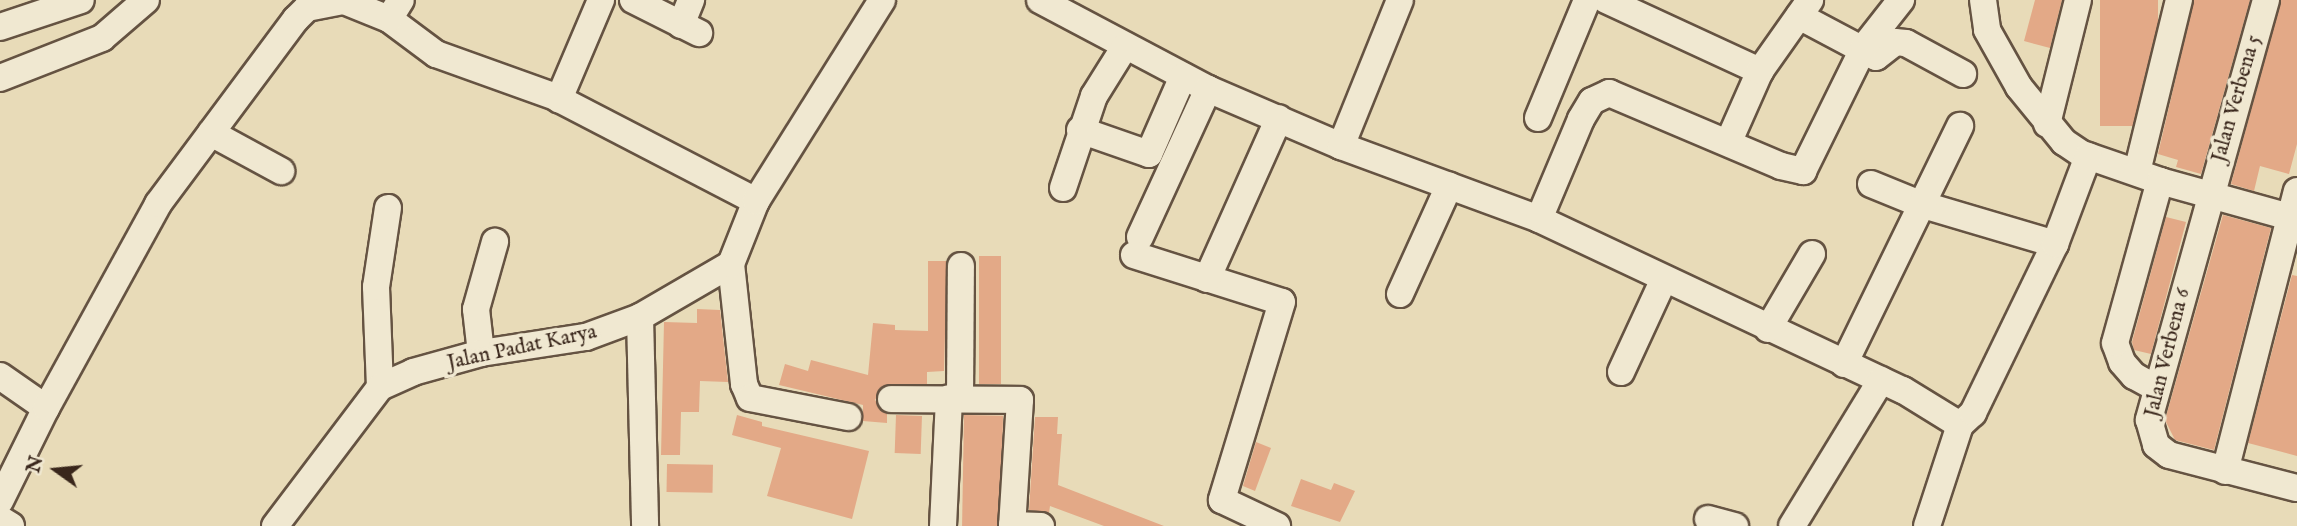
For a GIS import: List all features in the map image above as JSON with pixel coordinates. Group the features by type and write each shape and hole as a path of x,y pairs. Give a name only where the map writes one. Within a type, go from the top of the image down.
{"street":[{"path":"0,27 82,0"},
{"path":"93,0 112,30"},
{"path":"0,78 102,38 146,0"},
{"path":"559,98 601,0"},
{"path":"633,0 695,13"},
{"path":"848,417 750,398 744,384 731,264 756,201 882,0"},
{"path":"1340,146 1401,0"},
{"path":"1538,118 1587,0"},
{"path":"1606,0 1760,71"},
{"path":"1539,219 1581,119 1600,95 1626,97 1782,166 1803,171 1864,47 1901,0"},
{"path":"1983,0 1987,30 2047,124 2064,142 2088,156 2208,197 2294,218"},
{"path":"2047,124 2078,0"},
{"path":"2156,388 2134,376 2122,362 2115,343 2179,0"},
{"name":"Jalan Verbena 5","path":"2208,197 2266,0"},
{"path":"0,501 46,408 158,204 307,8 344,1 395,10 436,54 559,98 756,201"},
{"path":"1055,2 1124,48 1208,89 1340,146 1539,219 1663,281 1881,380 1960,425"},
{"path":"1729,141 1760,71 1804,8 1876,57 1895,42 1906,43 1963,74"},
{"path":"1063,188 1080,130 1094,96 1124,48"},
{"path":"1080,130 1149,154 1183,76"},
{"path":"1208,89 1137,246 1207,279 1282,302 1222,500 1276,526"},
{"path":"1207,279 1279,118"},
{"path":"1844,364 1960,126"},
{"path":"211,133 281,171"},
{"path":"1927,526 1960,425 1973,413 2055,244 2088,156"},
{"path":"1871,184 1920,204 2055,244"},
{"path":"1400,294 1449,186"},
{"path":"2225,471 2294,218 2297,191"},
{"name":"Jalan Verbena 6","path":"2208,197 2149,420 2156,444 2169,455 2297,488"},
{"path":"380,387 376,287 388,208"},
{"path":"481,353 476,309 495,242"},
{"path":"1768,329 1812,254"},
{"name":"Jalan Padat Karya","path":"275,526 380,387 413,372 481,353 586,337 640,317 731,264"},
{"path":"943,526 955,398 961,267"},
{"path":"1621,372 1663,281"},
{"path":"640,317 645,526"},
{"path":"0,376 46,408"},
{"path":"1792,526 1881,380"},
{"path":"891,398 1016,399 1022,403 1012,525 1041,526"},
{"path":"0,519 11,526"},
{"path":"1708,519 1735,526"}],"building":[{"path":"2035,0 2062,0 2050,48 2024,41"},
{"path":"2100,0 2158,0 2158,126 2100,126"},
{"path":"2194,0 2250,0 2201,174 2176,167 2178,160 2158,154"},
{"path":"2281,0 2297,0 2297,144 2289,174 2260,166 2254,191 2231,184"},
{"path":"2223,215 2271,228 2214,450 2175,440 2165,420"},
{"path":"2166,217 2186,222 2151,354 2134,350 2132,342"},
{"path":"979,256 1001,256 1001,384 979,384"},
{"path":"928,261 947,261 944,371 927,372 927,384 883,386 875,400 887,414 887,423 863,421 863,405 779,385 785,364 808,371 811,360 868,375 873,323 895,325 895,330 928,331"},
{"path":"2292,275 2297,276 2297,456 2248,443"},
{"path":"697,309 720,310 728,382 700,381 699,412 681,412 680,455 661,455 664,322 697,323"},
{"path":"737,415 762,422 762,426 869,451 852,519 767,496 781,448 732,435"},
{"path":"896,415 922,416 921,454 895,453"},
{"path":"964,415 1003,416 1001,526 962,526"},
{"path":"1035,417 1058,417 1057,434 1062,434 1058,485 1164,526 1104,526 1050,506 1049,513 1029,510"},
{"path":"1256,442 1271,448 1255,491 1243,486"},
{"path":"667,464 713,465 713,493 667,492"},
{"path":"1301,479 1331,490 1334,483 1355,491 1340,522 1291,506"}]}
